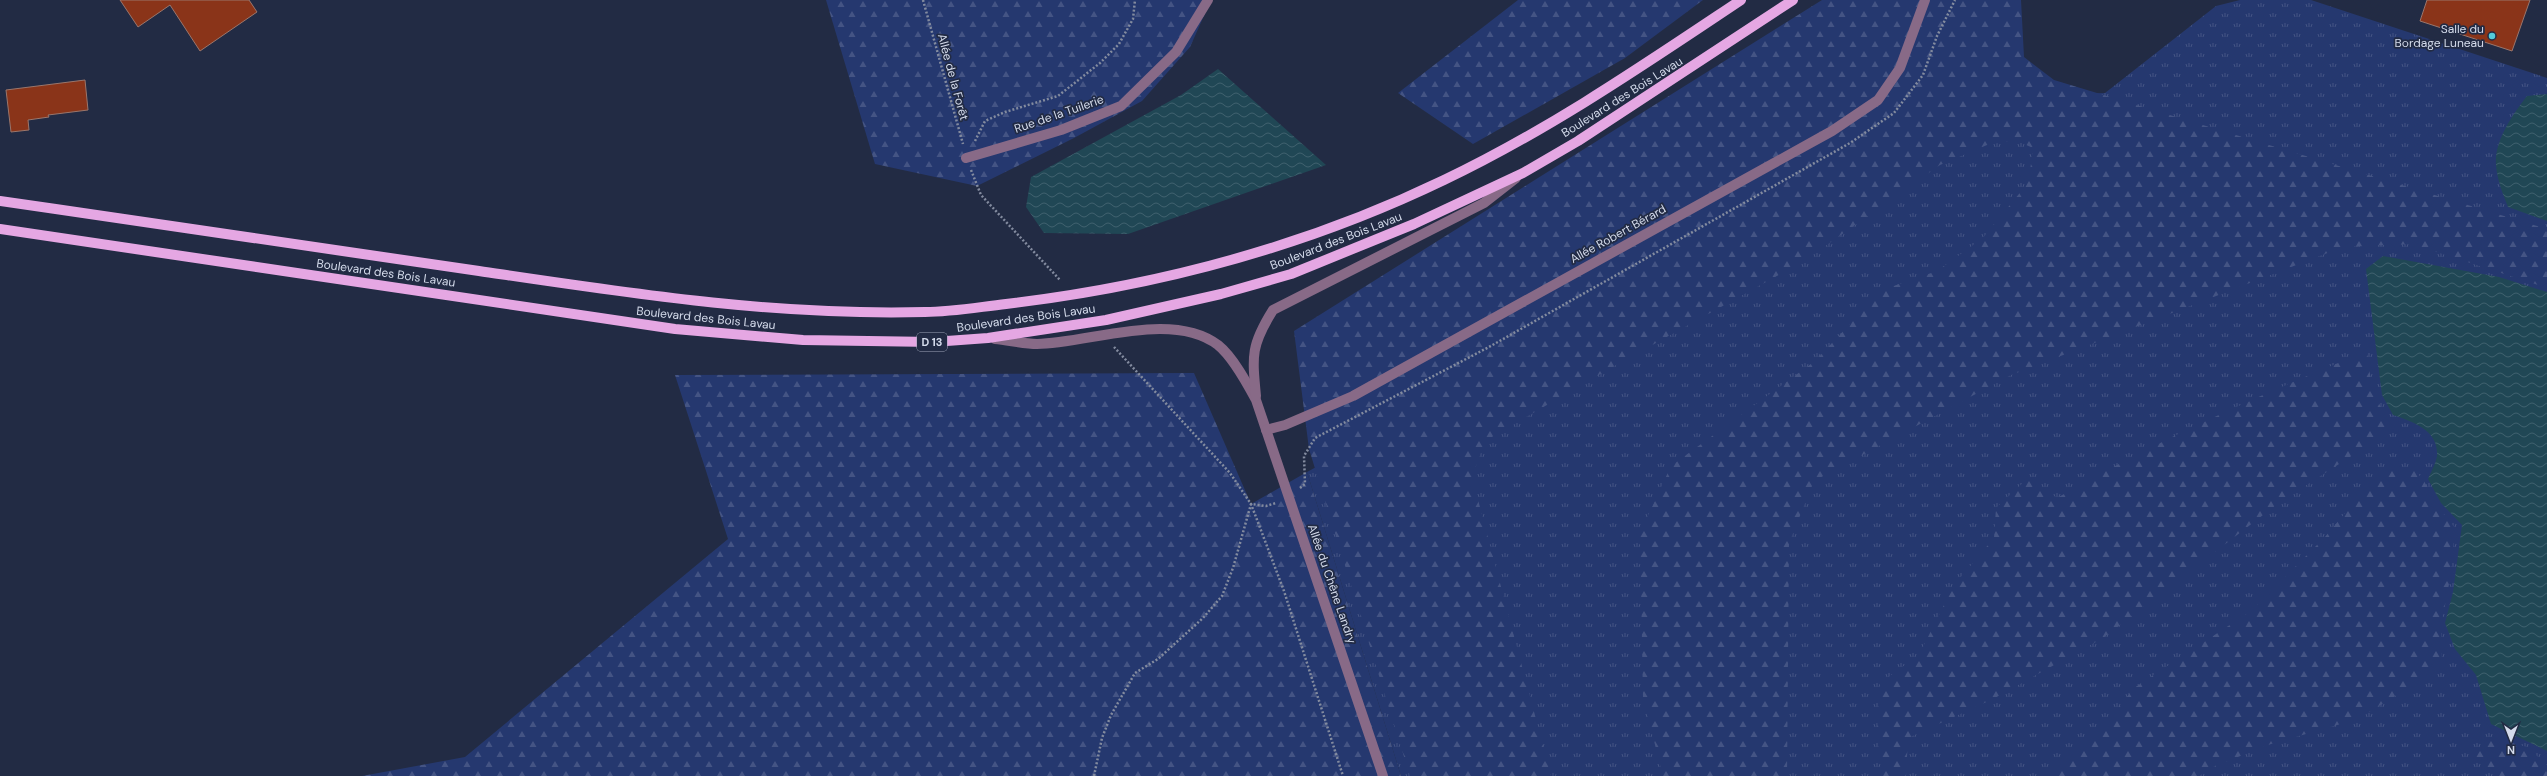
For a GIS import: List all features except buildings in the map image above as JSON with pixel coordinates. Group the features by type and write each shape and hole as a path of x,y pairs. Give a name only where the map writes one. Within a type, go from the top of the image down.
{"main road":[{"name":"Boulevard des Bois Lavau","path":"0,201 731,306 801,311 930,312 1030,301 1145,282 1275,247 1346,222 1444,180 1550,124 1741,0"},
{"name":"Boulevard des Bois Lavau","path":"0,229 676,329 803,340 933,342 988,338 1114,318 1221,294 1291,274 1443,212 1523,173 1578,142 1677,78 1792,0"}],"street":[{"name":"Rue de la Tuilerie","path":"966,158 1061,130 1121,106 1176,52 1208,0"},
{"name":"Allée Robert Bérard","path":"1266,430 1285,425 1353,396 1838,126 1878,100 1900,68 1925,0"},
{"name":"Allée du Chêne Landry","path":"1256,400 1254,349 1260,330 1273,310 1484,203 1523,173"},
{"name":"Allée du Chêne Landry","path":"988,338 1037,344 1155,328 1197,334 1219,345 1243,376 1256,400 1383,776"}],"path":[{"name":"Allée de la Forêt","path":"923,0 966,158 981,195 1060,280"},
{"path":"966,158 985,121 1005,112 1058,96 1100,63 1118,44 1133,19 1135,0"},
{"path":"1251,504 1266,506 1289,498 1305,484 1304,456 1315,438 1489,347 1662,250 1707,222 1795,175 1850,143 1894,113 1923,75 1937,36 1955,0"},
{"path":"1109,342 1230,473 1251,504 1284,591 1343,776"},
{"path":"1094,776 1107,727 1135,673 1169,649 1203,618 1222,596 1233,568 1251,504"}],"green space":[{"path":"826,0 1211,0 1190,47 1142,101 1074,138 977,186 875,164"},
{"path":"1518,0 1703,0 1625,58 1473,144 1398,93"},
{"path":"1822,0 2021,0 2024,57 2054,80 2547,229 2547,288 2412,244 2343,247 2011,375 1814,481 1789,543 1787,776 1663,776 1643,698 1640,533 1671,466 1815,361 1882,290 1937,271 1983,238 2023,189 2030,171 2033,148 2015,140 1987,145 1940,165 1804,261 1609,369 1485,441 1472,477 1551,776 1410,776 1309,449 1294,331"},
{"path":"2240,0 2311,0 2547,78 2547,776 1401,776 1307,472 2003,96 2105,93 2216,6"},
{"path":"2367,351 2371,380 2377,398 2380,406 2392,423 2387,433 2280,502 2103,638 1993,699 1908,738 1906,776 1882,776 1877,734 1880,683 1919,655 1954,585 1994,538 1996,508 2027,479 2057,498 2133,457 2209,419 2287,384"},
{"path":"1194,373 1251,504 1307,472 1401,776 362,776 465,757 728,539 675,375"},
{"path":"2415,470 2424,481 2437,506 2455,528 2449,584 2441,626 2442,667 2358,719 2271,744 2215,766 2199,776 2048,776 2102,728 2134,688 2251,611 2325,537 2360,495 2390,471"},
{"path":"2491,737 2527,747 2547,765 2547,776 2499,776 2500,774 2473,759"}],"water":[{"path":"1218,69 1326,165 1128,234 1044,233 1026,207 1031,177 1181,95"},
{"path":"2547,94 2547,221 2508,207 2499,181 2496,156 2501,137 2527,96"},
{"path":"2383,256 2499,277 2547,292 2547,751 2491,724 2476,675 2455,649 2445,623 2453,592 2462,525 2441,503 2428,479 2435,465 2437,456 2437,447 2434,440 2423,428 2393,415 2382,395 2366,269"}],"place":[{"name":"Salle du Bordage Luneau","path":"2492,36"}]}
